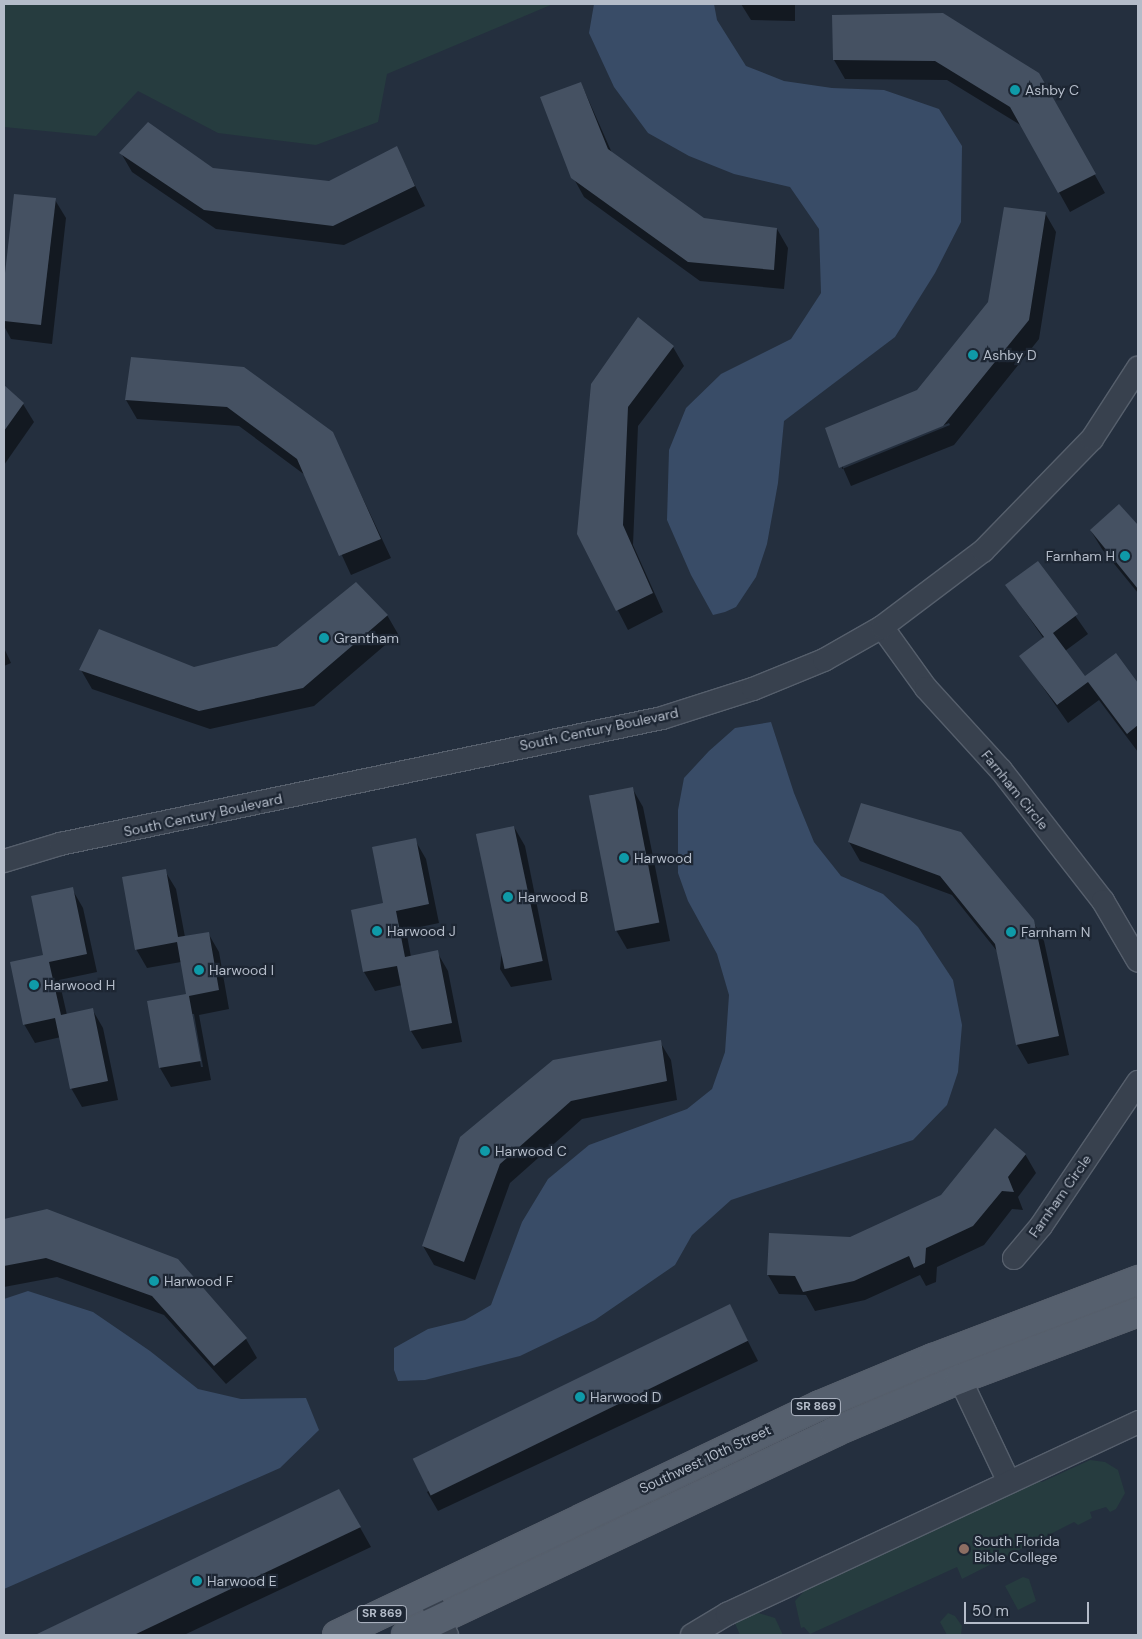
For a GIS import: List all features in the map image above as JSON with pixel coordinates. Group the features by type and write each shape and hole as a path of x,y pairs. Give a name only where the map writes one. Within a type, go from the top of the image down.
{"main road":[{"name":"Southwest 10th Street","path":"337,1635 820,1405 1138,1280"},
{"name":"SR 869","path":"406,1635 443,1627 835,1432 960,1379 1138,1312"},
{"path":"960,1379 988,1350 1046,1315"}],"street":[{"name":"South Century Boulevard","path":"4,861 60,844 662,718 753,689 824,660 882,627 983,551 1060,475 1112,412 1138,368"},
{"name":"Farnham Circle","path":"882,627 926,688 1001,770 1104,901 1138,961"},
{"name":"Farnham Circle","path":"1014,1258 1041,1226 1138,1082"},
{"path":"960,1379 1009,1482"},
{"path":"692,1635 727,1614 1138,1422"},
{"path":"427,1592 443,1627"}],"green space":[{"path":"4,4 553,4 387,74 378,122 316,145 218,133 138,91 96,136 4,127"},
{"path":"1090,1460 1105,1462 1118,1470 1125,1493 1116,1509 1110,1512 1106,1507 1090,1512 1092,1518 1078,1525 1074,1522 962,1579 957,1567 810,1634 804,1627 801,1628 795,1601 806,1589 1036,1480 1042,1482"},
{"path":"1023,1577 1029,1579 1036,1601 1018,1610 1005,1586"},
{"path":"755,1612 775,1618 783,1635 740,1635 734,1621"},
{"path":"948,1613 955,1616 962,1626 961,1635 947,1635 940,1622"}],"water":[{"path":"594,4 714,4 717,20 746,66 784,81 832,88 884,90 939,109 962,146 961,222 935,273 895,337 784,421 778,483 767,544 756,577 736,607 713,615 691,575 667,520 669,450 686,408 721,374 791,339 821,293 819,229 790,187 734,174 689,156 648,133 614,87 589,33"},
{"path":"771,722 794,793 814,842 841,876 883,894 918,927 953,980 962,1025 958,1072 947,1105 913,1140 731,1200 692,1235 675,1265 595,1320 520,1356 425,1380 398,1381 394,1370 394,1348 428,1329 465,1320 491,1305 522,1222 548,1179 589,1145 687,1109 712,1089 725,1052 729,995 717,954 688,901 678,873 678,810 684,778 709,751 735,728"},
{"path":"28,1291 93,1312 150,1351 198,1389 241,1399 306,1398 319,1430 280,1468 4,1589 4,1299"}],"building":[{"name":"Ashby C","path":"943,13 1039,73 1096,174 1058,193 1010,107 935,61 833,60 832,15"},
{"path":"581,82 608,149 704,218 777,228 774,270 688,262 571,178 540,97"},
{"path":"148,122 213,168 329,181 397,146 415,186 333,226 204,210 119,153"},
{"path":"14,194 56,198 41,325 4,321 4,282"},
{"name":"Ashby D","path":"1004,207 1046,212 1029,320 943,426 839,468 825,428 917,390 988,302"},
{"path":"638,317 674,346 628,407 623,525 653,593 616,611 577,534 591,384"},
{"path":"131,357 244,367 333,432 381,539 339,556 297,459 227,407 125,400"},
{"path":"4,385 24,403 4,431"},
{"name":"Farnham H","path":"1119,504 1138,525 1138,589 1090,530"},
{"path":"1038,561 1078,614 1053,633 1085,676 1116,653 1138,683 1138,725 1127,734 1088,682 1057,705 1019,656 1044,637 1005,585"},
{"name":"Grantham","path":"356,582 388,615 303,688 199,711 79,670 99,629 194,667 277,646"},
{"name":"Harwood","path":"633,787 659,922 615,931 589,796"},
{"name":"Farnham N","path":"861,803 961,832 1034,920 1059,1036 1016,1045 995,944 940,876 848,842"},
{"name":"Harwood B","path":"514,826 543,961 505,969 476,834"},
{"name":"Harwood J","path":"416,838 429,904 396,911 405,957 438,950 452,1023 410,1031 397,966 363,972 351,910 383,903 372,847"},
{"name":"Harwood I","path":"166,869 178,937 209,932 219,990 189,996 201,1061 159,1068 147,1001 186,994 177,942 135,950 122,877"},
{"name":"Harwood H","path":"73,887 87,954 49,962 61,1015 93,1008 108,1081 70,1089 55,1018 23,1025 10,962 43,955 31,896"},
{"name":"Harwood C","path":"661,1040 667,1081 571,1101 500,1164 464,1262 422,1246 460,1137 553,1060"},
{"path":"995,1128 1026,1154 1008,1177 1014,1192 1002,1191 973,1226 926,1248 925,1263 914,1268 909,1256 854,1281 803,1292 795,1276 767,1275 769,1233 850,1237 941,1195"},
{"name":"Harwood F","path":"47,1209 178,1259 247,1338 214,1366 152,1296 46,1258 4,1266 4,1219"},
{"name":"Harwood D","path":"730,1304 748,1341 431,1496 413,1459"},
{"name":"Harwood E","path":"339,1489 361,1527 134,1635 35,1635"}],"place":[{"name":"Ashby C","path":"1015,90"},
{"name":"Ashby D","path":"973,355"},
{"name":"Farnham H","path":"1125,556"},
{"name":"Grantham","path":"324,638"},
{"name":"Harwood","path":"624,858"},
{"name":"Harwood B","path":"508,897"},
{"name":"Harwood J","path":"377,931"},
{"name":"Farnham N","path":"1011,932"},
{"name":"Harwood I","path":"199,970"},
{"name":"Harwood H","path":"34,985"},
{"name":"Harwood C","path":"485,1151"},
{"name":"Harwood F","path":"154,1281"},
{"name":"Harwood D","path":"580,1397"},
{"name":"South Florida Bible College","path":"964,1549"},
{"name":"Harwood E","path":"197,1581"}]}
